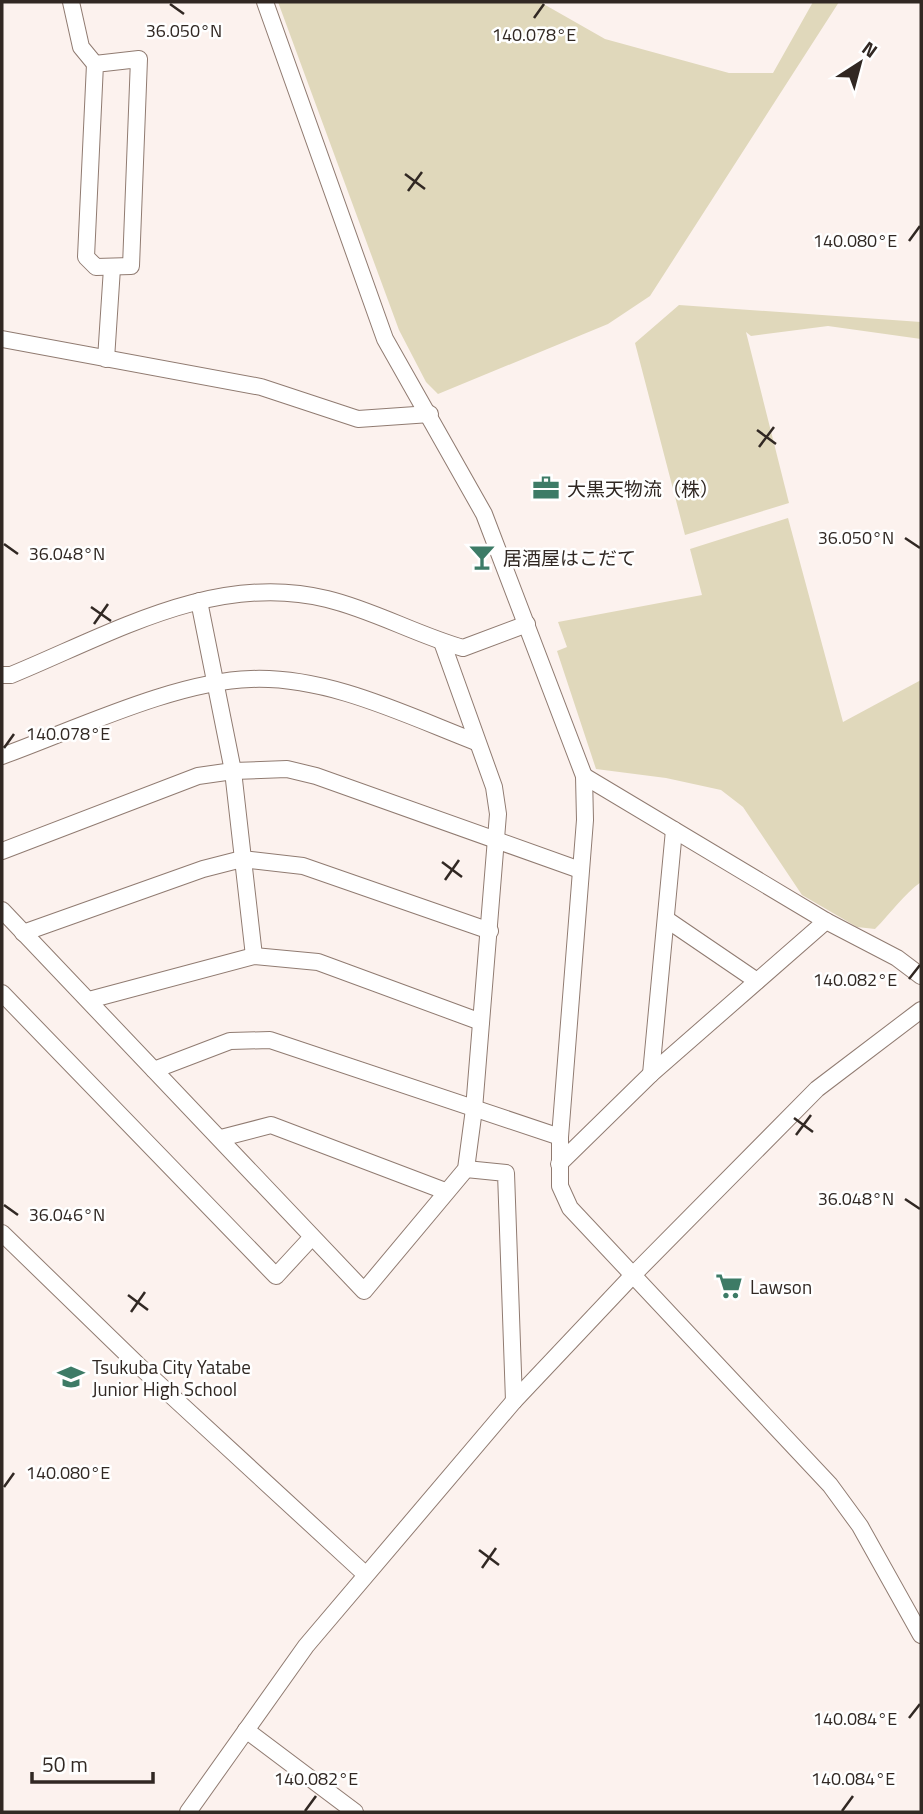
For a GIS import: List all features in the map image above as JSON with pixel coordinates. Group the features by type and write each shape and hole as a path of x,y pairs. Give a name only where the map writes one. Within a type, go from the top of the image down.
{"street":[{"path":"71,2 81,47 95,64 86,257 96,267 131,266 139,59 95,64"},
{"path":"265,2 385,339 430,414 484,514 584,776 585,820 560,1137 560,1186 570,1209 830,1485 860,1526 921,1635"},
{"path":"106,359 112,268"},
{"path":"2,339 261,387 358,419 430,414"},
{"path":"2,675 11,675 199,601 228,593 286,591 329,599 463,648 527,624"},
{"path":"199,601 233,771 254,956"},
{"path":"2,911 364,1291 466,1169 474,1109 498,841 494,787 442,642"},
{"path":"2,756 173,693 216,682 252,679 304,684 360,699 477,741"},
{"path":"2,851 198,776 233,771 286,769 316,776 580,870"},
{"path":"584,776 826,921 897,958 921,976"},
{"path":"651,1074 674,830"},
{"path":"23,933 203,869 242,859 303,866 489,931"},
{"path":"666,919 757,981"},
{"path":"559,1164 651,1074 826,921"},
{"path":"89,1000 254,956 318,962 481,1022"},
{"path":"2,993 276,1276 312,1237"},
{"path":"188,1812 306,1646 514,1401 633,1275 817,1089 921,1010"},
{"path":"154,1069 230,1041 270,1040 560,1137"},
{"path":"221,1138 271,1125 445,1191"},
{"path":"466,1169 506,1173 514,1401"},
{"path":"2,1233 137,1364 365,1574"},
{"path":"246,1730 355,1812"}],"shaded area":[{"path":"278,2 540,2 605,39 729,73 773,73 813,2 839,2 650,296 608,324 438,394 426,382 399,330"},
{"path":"679,305 921,322 921,339 828,326 751,336 746,332 789,503 685,535 635,343"},
{"path":"788,518 843,722 921,680 921,882 875,929 857,927 802,895 743,807 721,790 666,778 596,769 557,651 567,647 558,622 702,595 690,549"}],"place":[{"name":"大黒天物流（株）","path":"546,488"},
{"name":"居酒屋はこだて","path":"482,557"},
{"name":"Lawson","path":"729,1286"},
{"name":"Tsukuba City Yatabe Junior High School","path":"71,1377"}]}
